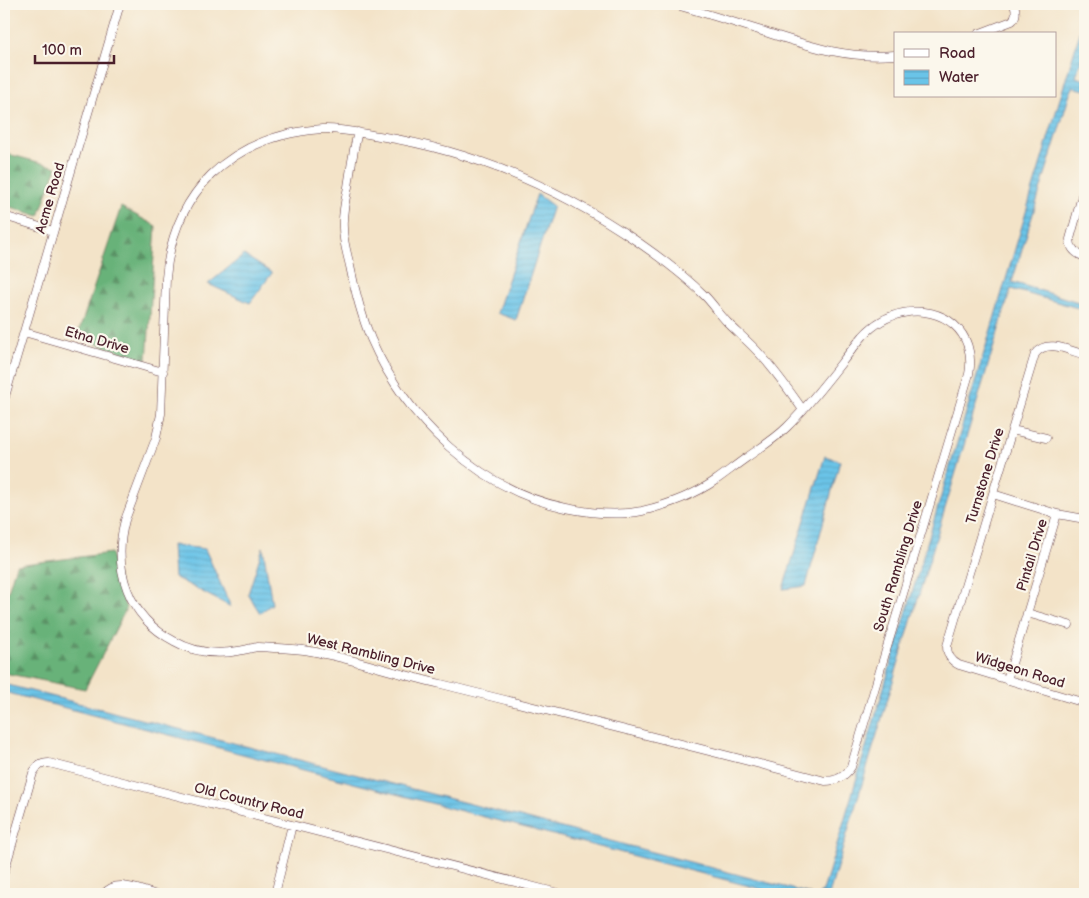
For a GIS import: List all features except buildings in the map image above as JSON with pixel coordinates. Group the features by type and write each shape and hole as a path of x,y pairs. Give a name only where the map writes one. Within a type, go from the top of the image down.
{"street":[{"name":"Acme Road","path":"4,400 120,4"},
{"path":"673,4 827,51 860,56 894,55"},
{"path":"984,32 1009,23 1014,19 1016,12 1014,4"},
{"name":"West Rambling Drive","path":"803,410 757,351 730,325 704,295 669,265 592,212 536,184 478,160 425,145 358,132 323,129 308,131 253,145 239,153 218,168 197,191 181,218 168,257 160,424 125,520 122,532 120,562 126,587 133,602 145,619 164,635 182,645 205,652 230,652 256,647 310,650 820,780"},
{"path":"358,132 343,207 342,228 353,284 364,321 375,348 389,374 414,410 452,450 500,484 558,507 591,512 622,513 639,511 690,495 715,481 769,443 786,429 803,410"},
{"path":"1085,186 1070,243 1073,250 1085,257"},
{"path":"4,216 53,231"},
{"name":"South Rambling Drive","path":"803,410 863,336 873,326 885,319 912,312 935,314 952,323 964,337 969,347 969,374 852,763 846,773 840,778 829,781 820,780"},
{"name":"Etna Drive","path":"24,332 163,372"},
{"name":"Turnstone Drive","path":"950,658 947,646 1034,357 1044,346 1052,345 1085,355"},
{"path":"1012,430 1046,438"},
{"path":"993,494 1057,514 1085,519"},
{"name":"Pintail Drive","path":"1007,680 1057,514"},
{"path":"1027,613 1069,625"},
{"name":"Widgeon Road","path":"950,658 959,665 1085,703"},
{"name":"Old Country Road","path":"4,872 33,773 38,766 49,762 562,894"},
{"path":"274,894 292,825"},
{"path":"104,894 111,887 119,886 154,894"}],"green space":[{"path":"4,153 57,167 39,216 4,205"},
{"path":"121,207 156,226 147,361 77,337"},
{"path":"111,553 126,609 85,689 4,673 4,604 16,565"}],"water":[{"path":"1085,15 1085,46 1076,77 1085,80 1085,90 1072,87 1012,282 1085,304 1085,310 1011,289 829,894 818,894 823,891"},
{"path":"537,194 553,206 516,320 497,313"},
{"path":"244,255 272,273 250,303 208,284"},
{"path":"825,456 840,461 806,586 783,589"},
{"path":"172,545 205,549 231,607 174,577"},
{"path":"263,547 272,604 260,613 248,594"},
{"path":"4,684 811,894 780,894 4,692"}]}
